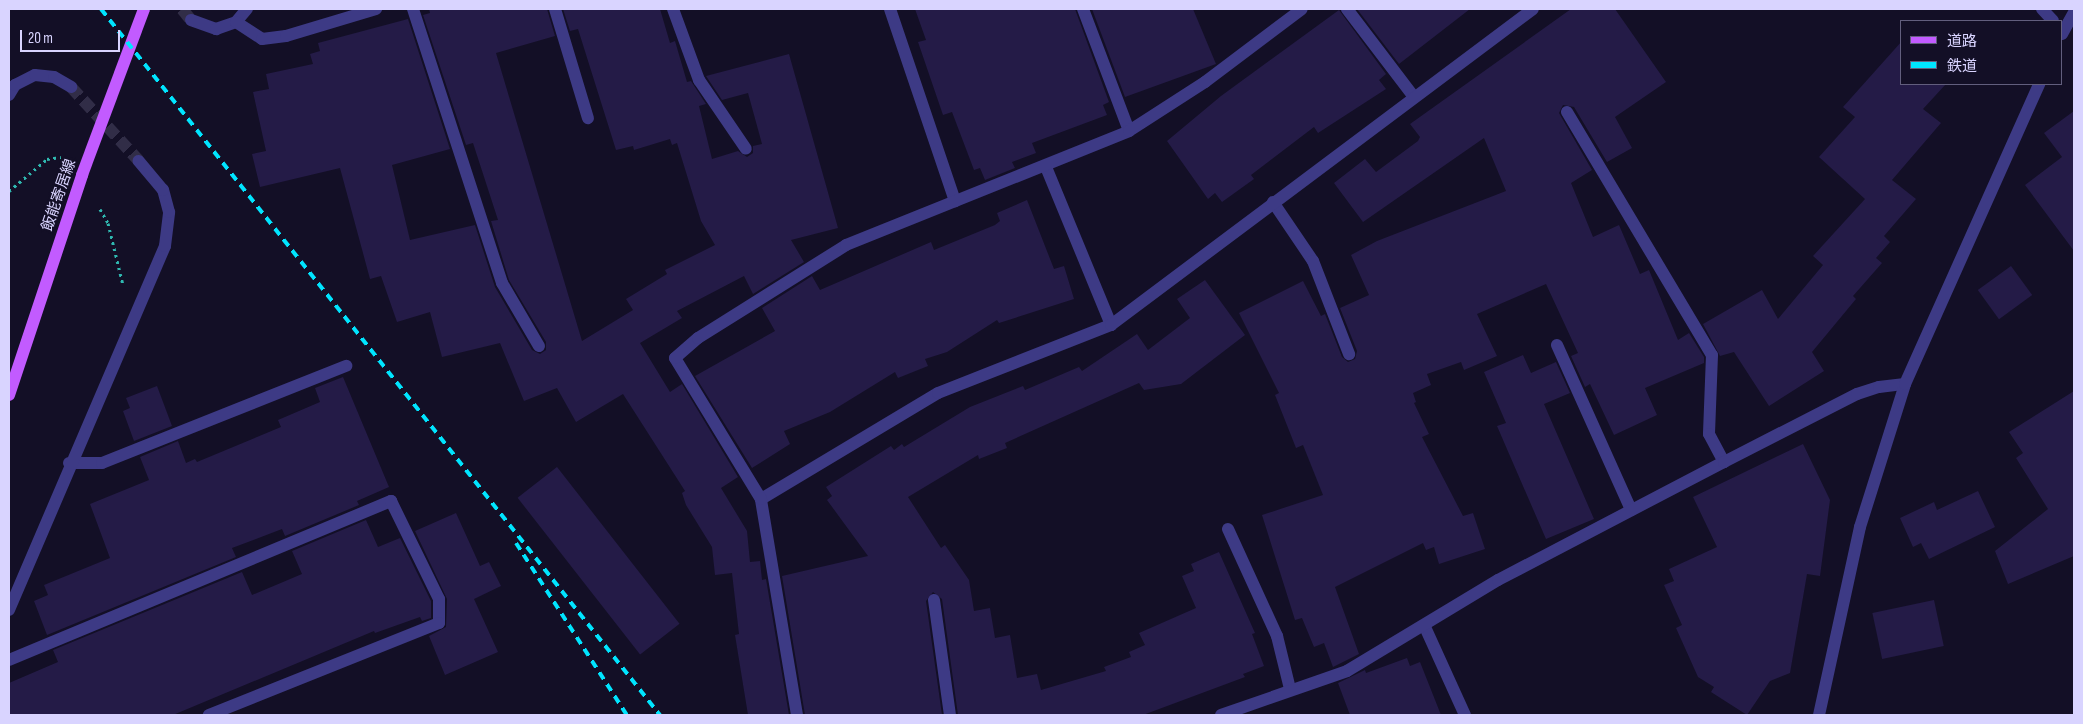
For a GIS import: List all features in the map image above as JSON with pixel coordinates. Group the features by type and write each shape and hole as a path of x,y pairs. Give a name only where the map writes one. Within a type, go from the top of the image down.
{"main road":[{"name":"飯能寄居線","path":"9,394 82,175 144,9"}],"street":[{"path":"190,20 216,29 236,22 247,9"},
{"path":"236,22 262,39 286,36 376,9"},
{"path":"413,9 502,283 539,346"},
{"path":"555,9 588,118"},
{"path":"673,9 699,80 746,149"},
{"path":"890,9 955,201"},
{"path":"1083,9 1129,131"},
{"path":"797,715 762,499 675,358 698,338 846,245 1129,131 1205,82 1302,9"},
{"path":"1347,9 1414,97"},
{"path":"762,499 938,393 1111,325 1533,9"},
{"path":"2042,9 2052,20"},
{"path":"2063,30 2074,12"},
{"path":"9,95 15,85 35,75 54,77 71,87"},
{"path":"1819,715 1860,527 1904,384 2039,85"},
{"path":"1567,112 1712,354 1709,434 1724,462"},
{"path":"9,610 69,463 165,246 169,212 164,190 139,162"},
{"path":"1046,166 1111,325"},
{"path":"1273,202 1313,261 1349,354"},
{"path":"1557,344 1631,510"},
{"path":"69,463 102,463 346,366"},
{"path":"1221,715 1290,689 1347,671 1425,627 1498,580 1724,462 1857,394 1879,387 1904,384"},
{"path":"9,660 391,501 439,600 439,623 209,715"},
{"path":"1228,529 1277,636 1290,689"},
{"path":"934,600 950,715"},
{"path":"1425,627 1465,715"}],"path":[{"path":"9,192 47,159 61,157"},
{"path":"100,209 108,223 124,288"}],"building":[{"path":"429,9 547,9 555,36 496,53 582,341 633,310 626,299 667,274 665,270 715,245 701,221 677,143 672,145 670,139 634,150 633,146 616,150 578,29 570,31 563,9 660,9 670,43 675,41 687,82 691,81 706,104 699,106 712,159 738,151 747,157 753,153 753,146 762,144 748,93 722,100 706,76 789,54 838,228 791,240 804,262 753,294 744,276 677,311 682,318 640,343 670,392 682,384 738,477 721,488 747,531 750,562 760,561 762,580 766,579 789,715 748,715 735,635 739,634 732,573 715,575 712,547 686,505 682,493 685,491 623,394 576,422 557,388 524,401 500,343 442,357 430,312 397,322 381,276 370,279 340,168 260,187 252,154 266,151 253,92 269,89 266,74 313,64 310,54 320,51 318,43 408,19 450,149 392,165 410,240 475,225 495,287 532,350 540,354 546,350 546,342 509,280 491,221 498,220 473,143 466,145 423,15 430,13"},
{"path":"915,9 1075,9 1109,102 1103,105 1107,115 1032,143 1036,153 1012,162 1015,168 985,180 980,168 974,170 952,112 943,115 918,42 926,40"},
{"path":"1092,9 1193,9 1216,64 1125,97"},
{"path":"1357,9 1470,9 1399,64"},
{"path":"1571,9 1615,9 1666,82 1615,117 1632,148 1607,162 1574,107 1563,105 1559,113 1592,170 1571,183 1593,237 1619,225 1640,274 1649,270 1678,340 1689,333 1704,357 1704,363 1645,388 1657,415 1614,435 1590,384 1585,387 1571,356 1578,353 1546,284 1477,314 1497,356 1464,370 1461,362 1427,374 1431,385 1413,393 1416,402 1414,403 1429,434 1422,437 1463,516 1473,513 1485,549 1439,564 1434,547 1426,550 1423,543 1335,587 1359,654 1333,667 1324,643 1314,647 1302,618 1295,620 1262,515 1323,495 1303,445 1296,448 1275,395 1279,393 1239,313 1303,281 1321,316 1325,314 1342,357 1348,362 1355,359 1357,351 1340,308 1369,295 1351,255 1377,241 1506,191 1484,138 1363,222 1334,183 1365,159 1376,172 1418,141 1420,137 1410,124"},
{"path":"1339,10 1386,74 1379,80 1386,89 1318,133 1314,127 1251,175 1254,179 1222,202 1215,193 1208,199 1167,141 1221,96"},
{"path":"1900,43 1900,85 1945,85 1923,109 1941,123 1892,180 1916,199 1884,236 1890,242 1876,258 1882,263 1853,296 1856,299 1812,352 1824,371 1769,406 1734,352 1720,356 1703,324 1762,290 1778,319 1823,265 1813,256 1865,199 1819,157 1855,117 1843,107"},
{"path":"2074,111 2074,251 2025,185 2062,157 2044,133"},
{"path":"1027,200 1054,269 1064,266 1074,299 999,323 997,320 947,352 925,359 928,366 898,378 895,372 830,412 784,431 790,444 752,468 695,376 775,331 762,308 812,276 820,290 931,242 934,250 995,225 1000,221 997,213"},
{"path":"2011,266 2032,295 1999,319 1978,290"},
{"path":"1205,280 1245,335 1181,384 1144,390 1139,383 1005,443 1007,448 979,459 978,455 908,497 941,548 945,545 969,580 974,611 990,608 995,638 1010,635 1017,678 1037,674 1041,690 1106,671 1104,667 1131,657 1129,652 1145,645 1139,633 1196,608 1182,576 1194,571 1191,564 1219,552 1255,633 1252,634 1264,666 1243,674 1245,677 1143,715 958,715 942,599 933,592 926,601 942,715 805,715 782,576 868,556 827,500 832,496 826,487 891,446 894,450 902,444 904,447 970,407 1023,386 1025,390 1079,367 1082,371 1137,334 1148,350 1190,318 1177,299"},
{"path":"1523,355 1531,373 1556,362 1570,393 1544,404 1594,519 1546,539 1497,426 1506,423 1484,372"},
{"path":"343,377 389,487 357,501 359,505 285,536 282,529 232,548 236,557 47,635 34,601 48,595 44,585 110,558 90,504 149,480 140,457 178,441 186,463 195,459 197,462 281,427 278,420 320,402 315,388"},
{"path":"157,386 172,426 134,441 123,411 130,408 126,398"},
{"path":"2074,391 2074,556 2008,584 1995,551 2048,509 2016,458 2023,453 2009,432"},
{"path":"1803,444 1830,500 1820,576 1807,574 1790,673 1770,681 1747,715 1711,692 1714,687 1698,677 1676,628 1682,625 1664,585 1674,581 1669,569 1717,547 1693,497"},
{"path":"557,467 680,624 640,655 518,498"},
{"path":"1978,491 1995,527 1929,559 1921,543 1913,547 1900,518 1934,502 1937,510"},
{"path":"456,513 480,566 489,562 501,586 474,599 498,652 445,675 429,636 446,627 447,599 415,531"},
{"path":"366,520 378,547 400,538 431,601 431,618 422,621 420,617 375,633 374,631 173,715 9,715 9,683 58,662 53,650 242,572 252,595 302,574 292,551"},
{"path":"1934,600 1944,646 1882,659 1872,613"},
{"path":"1407,658 1410,666 1420,662 1441,715 1350,715 1338,683 1365,670 1366,673"}],"tunnel":[{"path":"182,9 191,20"},
{"path":"71,87 139,161"}],"railway":[{"path":"101,9 660,715"},
{"path":"516,543 627,715"}]}
